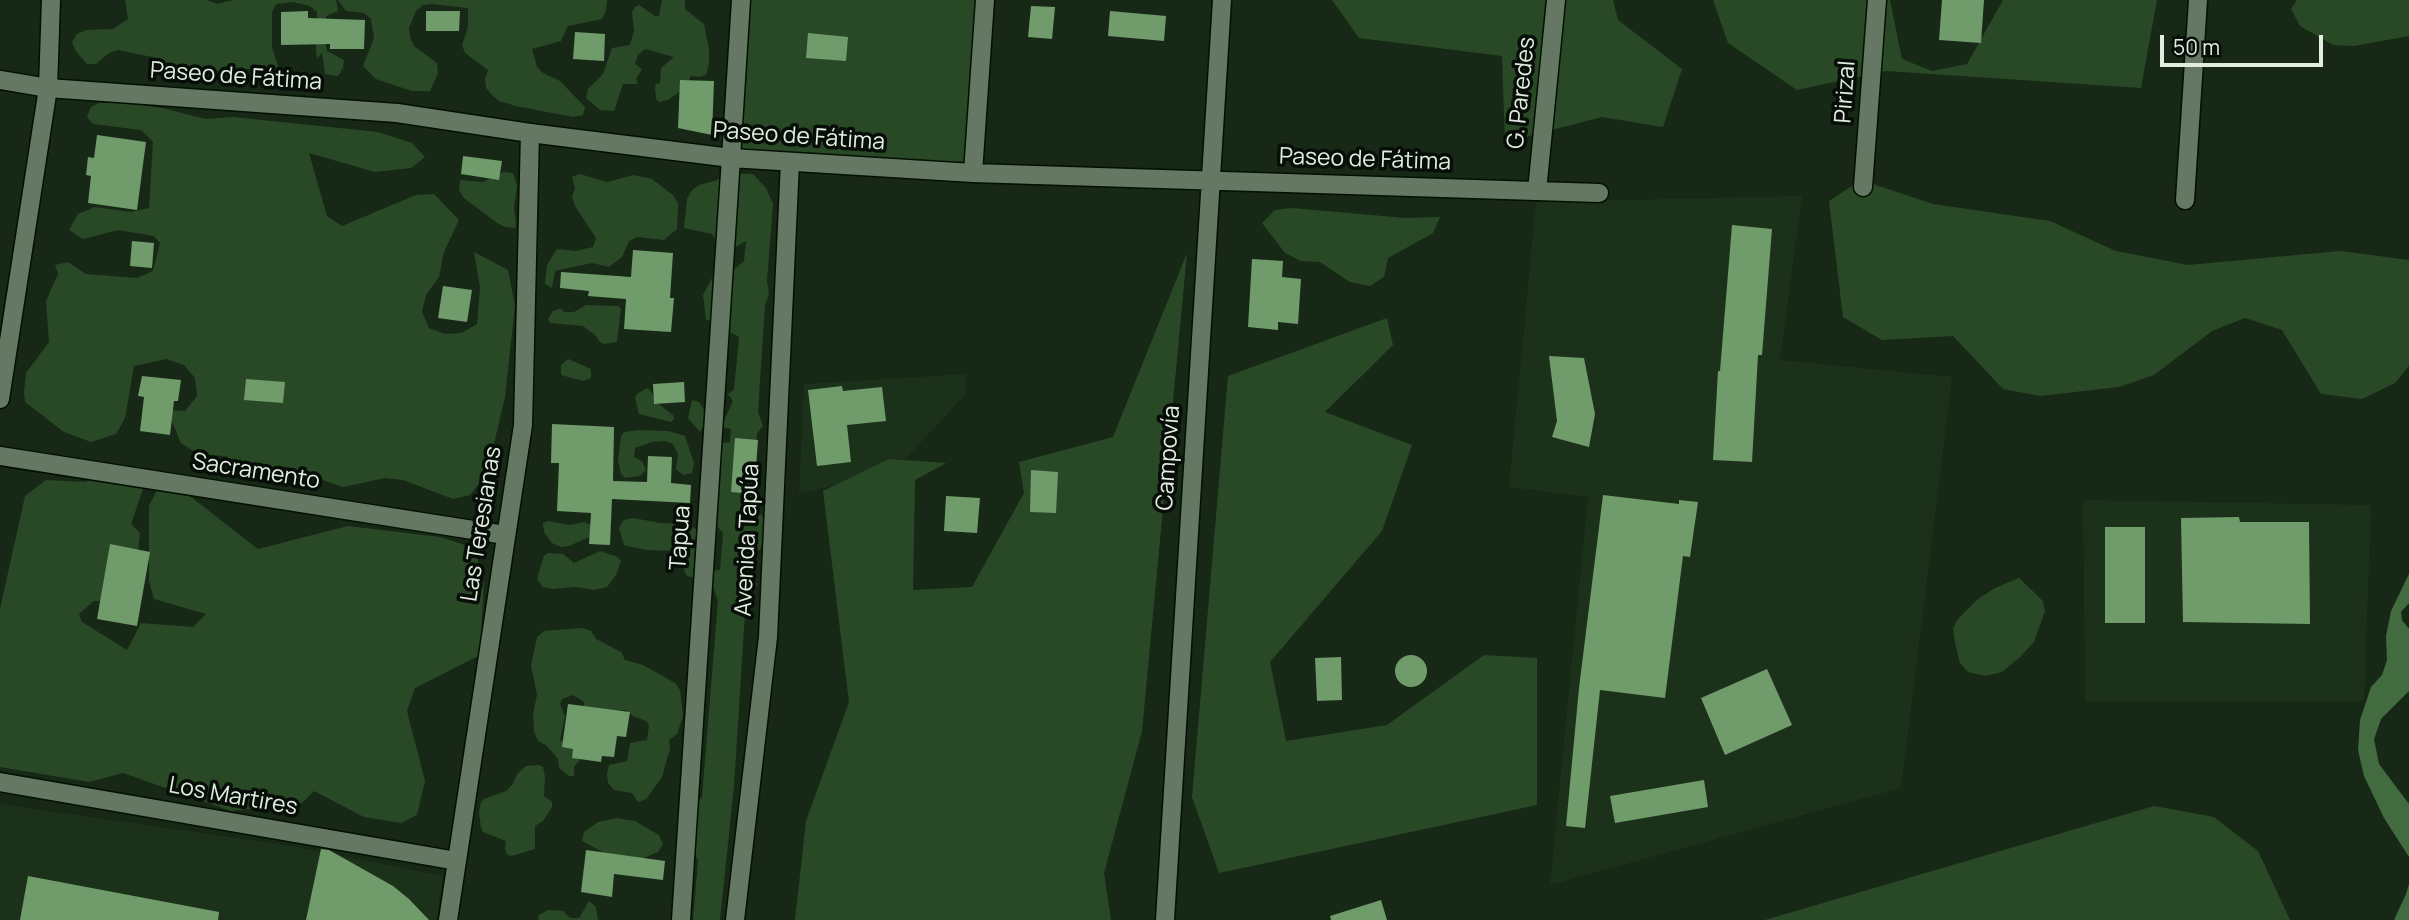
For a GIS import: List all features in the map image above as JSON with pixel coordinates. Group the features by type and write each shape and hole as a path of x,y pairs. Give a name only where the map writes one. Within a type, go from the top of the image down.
{"street":[{"path":"0,399 48,88 51,0"},
{"path":"731,158 741,0"},
{"path":"973,173 985,0"},
{"name":"Campovía","path":"1165,920 1222,0"},
{"name":"G. Paredes","path":"1537,191 1556,0"},
{"name":"Pirizal","path":"1863,187 1877,0"},
{"path":"2185,200 2198,0"},
{"name":"Paseo de Fátima","path":"0,80 48,88 397,113 530,134 731,158 973,173 1599,192"},
{"name":"Las Teresianas","path":"449,920 523,425 530,134"},
{"name":"Tapua","path":"681,920 731,158"},
{"name":"Avenida Tapúa","path":"735,920 768,637 790,162"},
{"name":"Sacramento","path":"0,456 505,536"},
{"name":"Los Martires","path":"0,782 457,861"}],"shaded area":[{"path":"125,0 207,0 217,4 234,0 336,0 338,11 326,16 325,42 327,51 344,60 343,68 338,76 325,74 322,53 317,59 317,12 310,6 293,2 276,4 272,12 272,47 280,73 277,81 260,76 253,69 237,69 236,79 227,81 202,71 185,73 167,69 152,57 118,50 109,53 96,64 87,64 72,42 77,34 86,30 113,29 128,19"},
{"path":"338,0 607,0 602,19 568,26 561,41 532,49 537,67 560,81 585,107 583,115 573,117 516,106 499,101 492,95 486,88 488,70 465,53 462,45 468,27 468,8 431,4 423,5 416,11 409,28 410,37 414,46 437,63 438,73 430,91 412,91 376,79 363,66 374,38 371,19 364,13 346,11"},
{"path":"662,0 685,0 685,9 704,24 709,49 706,75 691,76 686,87 668,100 659,102 655,88 656,84 660,83 661,68 674,57 645,49 638,55 635,64 642,69 636,79 638,84 623,84 614,111 600,110 586,98 588,89 603,74 612,48 630,45 634,31 632,12 635,7 639,5 659,16"},
{"path":"739,0 985,0 973,173 731,158"},
{"path":"1332,0 1613,0 1618,20 1682,69 1663,127 1602,117 1505,142 1502,56 1359,38"},
{"path":"1713,0 1890,0 1902,59 1932,71 1967,64 2003,0 2157,0 2141,88 1886,71 1797,90 1728,43"},
{"path":"2297,0 2409,0 2409,36 2354,46 2333,45 2300,26 2291,9"},
{"path":"117,102 162,108 206,119 233,117 378,132 412,143 425,157 411,168 375,172 309,153 327,216 342,226 416,195 434,194 459,220 444,252 439,277 426,295 422,312 429,328 445,334 462,333 477,324 480,288 474,252 508,270 515,306 505,397 489,465 470,495 453,499 403,480 385,478 343,487 282,466 246,473 225,456 198,454 181,443 167,410 185,411 197,396 195,378 184,365 166,359 134,366 125,418 116,434 91,442 64,432 25,402 26,373 49,342 46,301 58,274 55,265 68,262 86,274 137,278 153,271 160,243 154,236 118,230 83,239 69,230 78,214 95,207 131,212 149,208 153,142 141,130 93,124 87,117 91,107 99,103"},
{"path":"504,172 513,173 517,186 515,228 497,223 464,198 459,190 460,180 483,182"},
{"path":"726,173 753,174 766,188 773,204 767,280 769,294 765,305 758,412 763,426 757,433 752,511 761,514 766,533 760,550 749,553 748,577 758,584 746,598 734,786 720,920 693,920 698,861 680,820 702,797 718,601 713,586 706,580 687,576 675,551 646,550 624,545 619,528 624,520 633,518 686,524 710,536 709,571 720,570 723,533 711,520 717,444 730,442 731,429 721,427 733,401 728,394 734,390 739,337 706,319 703,295 712,278 729,274 744,261 746,241 730,250 721,250 712,234 684,228 687,199 692,190 717,180"},
{"path":"580,174 607,182 633,175 652,179 673,195 678,203 677,229 664,240 637,237 629,241 622,257 609,267 592,263 555,271 552,288 545,284 547,265 557,249 575,251 593,247 596,238 572,197 575,188 572,177"},
{"path":"1861,180 1933,204 2050,221 2116,251 2188,265 2340,251 2409,260 2409,366 2395,383 2362,399 2321,394 2282,330 2245,318 2212,331 2154,375 2119,387 2040,396 2003,389 1953,336 1882,340 1843,317 1829,201"},
{"path":"1802,196 1780,360 1952,377 1901,788 1550,885 1588,497 1509,487 1536,202"},
{"path":"1292,208 1405,218 1440,217 1433,233 1388,258 1384,277 1370,286 1350,282 1320,262 1301,261 1285,253 1262,223 1275,210"},
{"path":"1187,253 1142,731 1104,873 1111,920 795,920 806,821 849,702 823,491 889,459 946,463 915,480 913,590 972,587 1024,493 1019,462 1113,437"},
{"path":"586,305 618,306 621,309 617,342 604,344 583,326 550,323 548,319 553,311 562,308 565,312 574,312"},
{"path":"1387,318 1393,345 1325,412 1412,445 1382,531 1270,662 1286,741 1387,725 1484,655 1537,658 1537,805 1219,873 1192,797 1228,376"},
{"path":"568,359 591,369 591,378 583,381 561,375 561,365"},
{"path":"966,374 965,395 895,470 799,494 804,384"},
{"path":"647,388 657,403 673,415 671,422 639,414 635,398"},
{"path":"692,400 699,402 709,417 700,432 688,418"},
{"path":"668,431 685,436 694,463 692,473 683,475 676,469 678,454 673,444 665,441 635,448 634,457 642,461 646,470 640,476 625,478 621,474 618,460 621,436 624,432"},
{"path":"110,469 143,489 131,524 140,533 138,552 107,601 94,601 79,614 82,622 127,650 141,623 193,627 206,614 154,599 149,581 149,506 157,490 173,483 258,549 348,526 440,537 474,548 484,583 480,655 415,688 407,711 425,781 417,815 401,823 364,817 314,791 302,803 231,811 123,773 89,782 0,767 0,609 25,496 46,480 85,482"},
{"path":"2083,500 2371,505 2364,701 2085,702"},
{"path":"548,521 570,525 584,522 596,527 594,535 561,547 552,543 544,532 543,523"},
{"path":"600,551 618,557 621,561 616,575 607,587 594,590 576,587 552,589 543,587 537,579 544,556 548,553 563,554 574,563"},
{"path":"2409,574 2409,603 2401,612 2402,620 2409,629 2409,691 2381,719 2374,739 2379,764 2409,804 2409,857 2384,818 2364,776 2358,750 2360,720 2371,687 2382,675 2387,660 2386,636 2391,611"},
{"path":"2019,578 2043,601 2045,611 2034,642 2002,672 1986,676 1968,672 1960,663 1955,643 1953,629 1957,620 1978,599"},
{"path":"583,628 591,631 596,639 621,652 625,660 643,665 675,683 680,690 683,716 677,734 669,740 670,748 662,777 646,799 638,802 632,793 614,790 608,783 607,774 609,765 627,761 630,743 647,740 649,725 646,721 626,710 583,712 584,702 573,695 562,699 560,704 565,716 560,740 575,748 580,760 574,767 574,776 569,776 559,768 558,759 546,745 538,741 534,732 533,714 537,695 531,666 537,637 544,631"},
{"path":"526,766 543,767 545,777 544,796 552,802 552,807 543,821 535,826 535,849 511,856 505,849 506,841 483,832 479,812 481,802 506,791"},
{"path":"0,804 292,846 443,876 436,920 0,920"},
{"path":"2154,806 2214,817 2258,851 2290,920 1765,920"},
{"path":"616,818 635,821 659,835 663,844 658,852 641,859 614,858 582,841 584,832 598,822"},
{"path":"2409,884 2409,920 2394,920 2406,894"},
{"path":"589,901 596,907 598,920 538,920 539,915 548,910 563,911 570,918 579,918"}],"building":[{"path":"1942,0 1984,0 1981,43 1939,40"},
{"path":"1031,6 1055,7 1052,39 1028,37"},
{"path":"308,11 308,18 365,20 364,49 330,49 330,44 281,45 281,12"},
{"path":"426,11 460,11 459,31 426,31"},
{"path":"1110,11 1166,16 1164,41 1108,36"},
{"path":"575,32 605,34 604,61 573,59"},
{"path":"808,33 848,37 846,61 806,58"},
{"path":"680,80 714,81 712,135 678,128"},
{"path":"97,135 146,142 137,210 88,203 91,176 86,175 88,157 94,158"},
{"path":"463,156 502,161 499,180 461,174"},
{"path":"1732,225 1772,229 1762,355 1758,355 1752,462 1713,460 1718,371"},
{"path":"132,241 154,243 152,268 130,266"},
{"path":"633,250 673,253 670,298 674,298 671,332 624,329 626,299 588,296 589,291 560,288 561,272 631,277"},
{"path":"1252,259 1283,261 1282,277 1301,279 1298,324 1278,322 1278,330 1248,327"},
{"path":"443,286 472,290 467,322 438,318"},
{"path":"1549,356 1584,358 1595,414 1589,447 1552,437 1557,421"},
{"path":"142,376 181,380 178,401 174,401 170,435 140,431 144,397 138,396"},
{"path":"246,379 285,382 283,403 244,400"},
{"path":"684,382 685,402 654,404 653,384"},
{"path":"842,386 843,391 882,387 886,421 847,425 851,462 817,466 808,390"},
{"path":"552,424 614,427 613,481 647,482 648,456 672,457 671,483 691,485 690,503 612,499 610,545 589,544 591,513 557,511 559,463 551,463"},
{"path":"735,438 758,440 754,494 731,492"},
{"path":"1031,470 1058,472 1056,513 1030,512"},
{"path":"1603,495 1679,504 1679,500 1698,502 1690,557 1683,556 1665,698 1600,690 1585,828 1566,826 1579,688"},
{"path":"946,496 980,498 977,533 944,531"},
{"path":"2239,517 2240,522 2309,522 2310,624 2183,622 2181,518"},
{"path":"2105,527 2145,527 2145,623 2105,623"},
{"path":"110,544 150,552 137,626 97,619"},
{"path":"1411,655 1422,660 1427,671 1422,682 1411,687 1400,682 1395,671 1400,660"},
{"path":"1341,657 1342,700 1317,701 1315,658"},
{"path":"1767,669 1792,725 1725,755 1701,698"},
{"path":"568,704 630,712 626,737 617,736 614,757 602,756 601,762 572,758 573,749 562,747"},
{"path":"1704,780 1708,807 1615,823 1610,796"},
{"path":"321,849 329,850 393,886 429,920 306,920"},
{"path":"586,850 665,861 663,880 614,874 612,897 581,892"},
{"path":"28,876 219,912 218,920 20,920"},
{"path":"1381,900 1387,920 1331,920 1330,916"}]}
